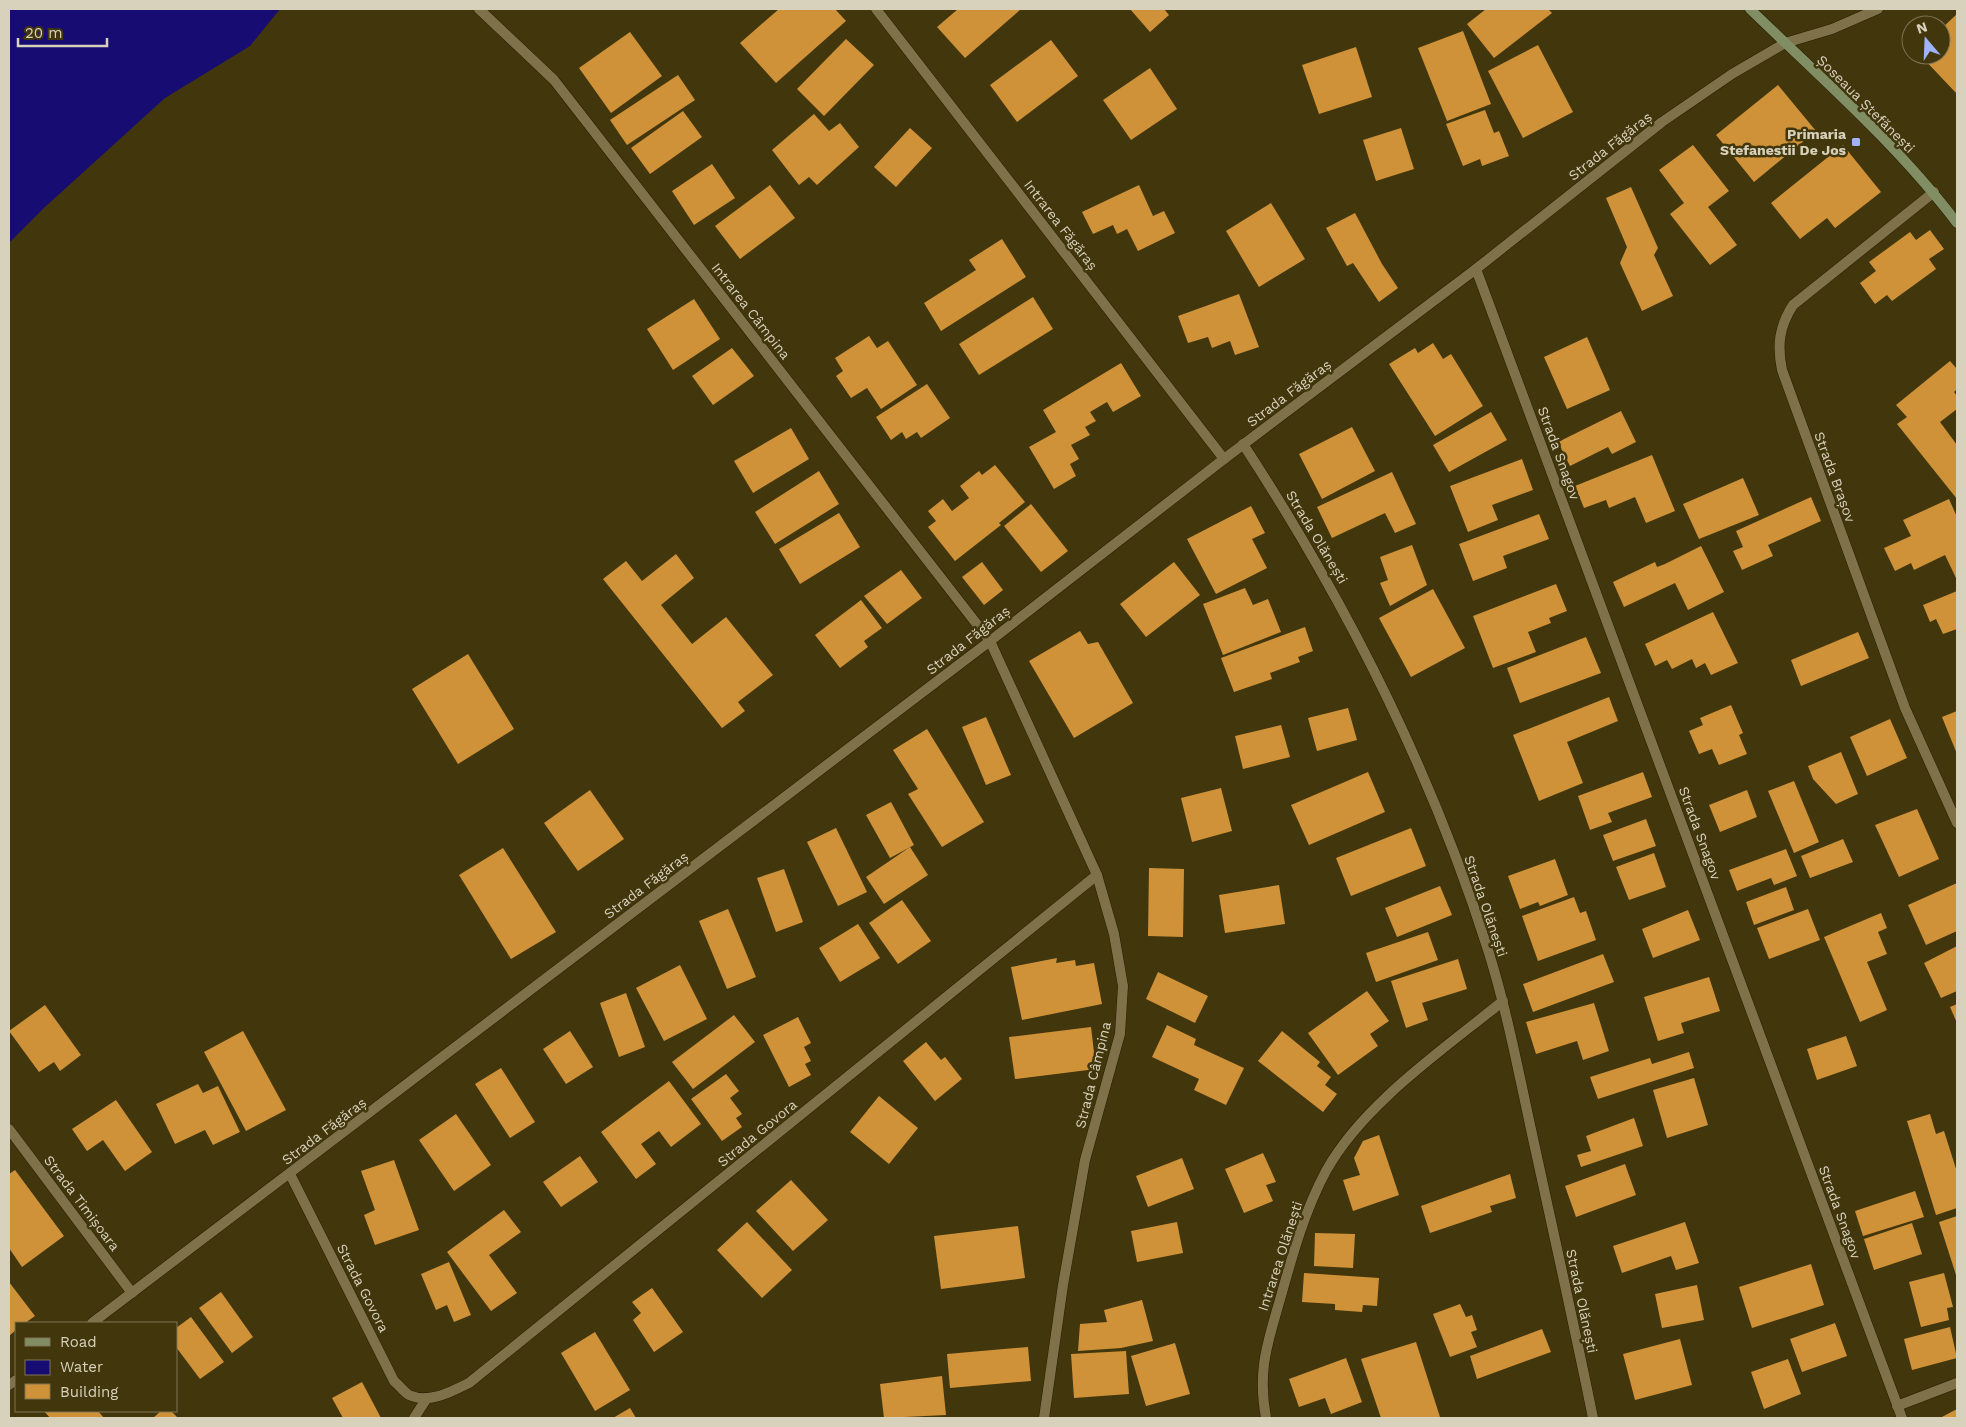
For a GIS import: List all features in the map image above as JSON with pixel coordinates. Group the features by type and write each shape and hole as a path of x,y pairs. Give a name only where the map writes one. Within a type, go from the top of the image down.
{"main road":[{"name":"Șoseaua Ștefănești","path":"1750,9 1875,130 1934,192 1957,223"}],"street":[{"name":"Intrarea Câmpina","path":"479,9 554,80 990,641"},
{"name":"Intrarea Făgăraș","path":"876,9 1224,459"},
{"name":"Strada Făgăraș","path":"93,1322 990,641 1224,459 1476,269 1662,122 1732,74 1785,43 1832,28 1878,9"},
{"name":"Strada Brașov","path":"1934,192 1793,305 1780,331 1778,350 1782,370 1905,708 1957,823"},
{"name":"Strada Snagov","path":"1476,269 1902,1418"},
{"name":"Strada Olănești","path":"1244,444 1339,602 1396,712 1471,898 1503,1001 1593,1418"},
{"name":"Strada Câmpina","path":"990,641 1098,875 1114,934 1123,986 1120,1034 1085,1160 1063,1285 1044,1418"},
{"name":"Strada Govora","path":"290,1174 394,1381 408,1394 427,1398 445,1395 469,1383 1098,875"},
{"name":"Intrarea Olănești","path":"1266,1418 1262,1396 1262,1362 1306,1212 1326,1170 1349,1136 1378,1105 1503,1001"},
{"name":"Strada Timișoara","path":"9,1129 132,1293"},
{"path":"1898,1406 1957,1383"},
{"path":"414,1418 427,1398"}],"water":[{"path":"9,9 280,9 250,46 165,98 45,207 9,243"}],"building":[{"path":"779,9 835,9 846,21 776,83 740,43"},
{"path":"958,9 1021,9 965,58 937,27"},
{"path":"1130,9 1164,9 1169,15 1150,32"},
{"path":"1486,9 1548,9 1552,13 1494,58 1467,24"},
{"path":"1957,14 1957,94 1929,65 1951,65 1951,20"},
{"path":"1463,31 1491,104 1447,121 1418,48"},
{"path":"630,32 662,76 611,113 579,68"},
{"path":"846,39 874,65 824,116 797,89"},
{"path":"1051,40 1078,76 1017,122 990,85"},
{"path":"1538,45 1573,112 1523,138 1488,71"},
{"path":"1356,47 1372,97 1319,114 1302,65"},
{"path":"1150,68 1177,109 1131,140 1103,100"},
{"path":"678,75 695,100 627,145 610,120"},
{"path":"1778,85 1816,131 1754,182 1716,135"},
{"path":"1485,110 1494,133 1499,131 1509,156 1482,166 1480,159 1463,166 1446,124"},
{"path":"683,111 702,137 650,174 631,148"},
{"path":"814,114 829,131 840,123 859,147 817,185 809,177 799,185 772,150"},
{"path":"910,128 932,148 896,187 874,167"},
{"path":"1401,128 1414,169 1376,181 1363,140"},
{"path":"1693,145 1729,191 1708,207 1737,245 1710,265 1670,214 1684,203 1659,170"},
{"path":"1843,145 1881,192 1835,228 1827,218 1800,239 1771,203"},
{"path":"712,164 735,198 694,225 672,191"},
{"path":"770,185 795,218 740,259 715,226"},
{"path":"1139,185 1153,216 1164,211 1175,233 1138,251 1127,229 1117,234 1113,225 1093,234 1082,212"},
{"path":"1631,187 1658,248 1654,255 1673,296 1642,311 1620,263 1627,247 1606,198"},
{"path":"1271,203 1305,259 1259,287 1226,231"},
{"path":"1355,213 1382,264 1398,288 1379,302 1353,263 1347,266 1326,228"},
{"path":"1930,230 1944,249 1929,259 1936,269 1892,301 1887,295 1875,304 1860,283 1876,271 1869,262 1910,232 1916,240"},
{"path":"1002,239 1026,277 941,331 924,303 976,270 969,260"},
{"path":"1239,294 1259,347 1235,355 1230,341 1212,348 1208,337 1188,343 1178,316"},
{"path":"1033,297 1053,329 979,375 959,344"},
{"path":"694,299 720,339 673,370 647,329"},
{"path":"869,336 877,348 888,341 917,385 881,409 867,388 851,398 836,376 843,371 835,358"},
{"path":"1587,337 1610,390 1567,409 1544,357"},
{"path":"1433,343 1443,359 1451,354 1483,406 1435,436 1389,364 1415,348 1418,353"},
{"path":"732,348 754,376 713,405 692,376"},
{"path":"1950,361 1957,369 1957,389 1954,392 1957,396 1957,409 1940,422 1957,445 1957,499 1897,424 1907,417 1896,405"},
{"path":"1121,363 1141,396 1113,412 1107,402 1090,412 1096,421 1085,427 1090,435 1071,445 1079,459 1070,464 1076,476 1054,489 1029,447 1056,432 1043,410"},
{"path":"927,384 950,418 921,438 917,432 906,439 902,432 891,440 876,417"},
{"path":"1621,411 1636,442 1612,454 1608,447 1570,466 1558,442"},
{"path":"1491,412 1507,440 1449,472 1433,445"},
{"path":"1352,427 1375,471 1322,499 1299,454"},
{"path":"791,428 809,459 753,493 734,461"},
{"path":"1652,455 1675,511 1646,523 1635,497 1609,508 1606,500 1584,508 1575,486"},
{"path":"1522,459 1533,490 1492,505 1498,520 1468,532 1450,486"},
{"path":"995,465 1025,502 999,523 1001,525 955,561 928,527 936,521 928,511 943,499 952,511 969,498 960,486 979,471 982,475"},
{"path":"819,471 839,504 775,544 755,512"},
{"path":"1392,472 1416,524 1395,533 1385,513 1332,538 1317,507"},
{"path":"1743,478 1759,515 1699,539 1683,504"},
{"path":"1811,497 1821,521 1768,545 1773,556 1742,570 1733,551 1743,547 1736,531"},
{"path":"1949,499 1957,517 1957,580 1945,555 1914,570 1911,563 1895,571 1884,548 1911,536 1903,520"},
{"path":"1031,504 1068,551 1041,572 1004,526"},
{"path":"1251,506 1265,533 1252,539 1267,568 1216,594 1187,539"},
{"path":"839,513 860,547 800,584 779,549"},
{"path":"1539,514 1549,539 1503,556 1507,568 1473,581 1459,544"},
{"path":"1412,545 1427,585 1390,606 1380,583 1388,580 1380,557"},
{"path":"1701,546 1724,592 1688,610 1675,583 1624,607 1613,582 1655,562 1657,567 1665,564"},
{"path":"676,554 694,578 661,605 692,644 726,617 773,675 738,702 745,711 722,728 603,579 626,561 642,581"},
{"path":"982,562 1003,590 984,605 962,577"},
{"path":"1174,562 1200,595 1146,637 1120,604"},
{"path":"901,570 922,598 887,624 864,596"},
{"path":"1556,584 1567,611 1549,618 1551,623 1528,632 1536,652 1493,668 1473,616"},
{"path":"1245,588 1253,605 1268,599 1281,632 1223,655 1203,604"},
{"path":"1433,589 1465,648 1411,677 1379,618"},
{"path":"1957,591 1957,629 1943,634 1936,619 1930,622 1923,605"},
{"path":"861,600 882,628 864,641 868,647 840,668 815,635"},
{"path":"1713,612 1738,663 1711,675 1705,663 1696,668 1692,659 1672,669 1667,660 1655,666 1645,644"},
{"path":"1305,627 1313,651 1298,657 1300,662 1270,673 1272,679 1234,692 1221,658"},
{"path":"1080,631 1088,644 1098,642 1133,703 1074,738 1029,661"},
{"path":"1858,632 1869,658 1801,686 1791,660"},
{"path":"1586,637 1601,673 1520,703 1507,668"},
{"path":"468,654 514,729 458,764 412,689"},
{"path":"1609,697 1618,721 1567,742 1583,783 1539,801 1513,735"},
{"path":"1731,705 1743,733 1739,735 1747,754 1719,765 1712,749 1699,754 1689,731 1703,725 1700,718"},
{"path":"1348,708 1357,740 1317,751 1308,718"},
{"path":"1957,711 1957,754 1942,717"},
{"path":"986,717 1011,775 986,785 962,727"},
{"path":"1890,719 1907,758 1867,776 1850,737"},
{"path":"1281,725 1290,757 1243,769 1235,736"},
{"path":"927,729 984,822 942,847 908,794 918,789 893,750"},
{"path":"1841,752 1858,794 1836,804 1813,779 1808,766"},
{"path":"1368,772 1385,812 1309,845 1291,805"},
{"path":"1643,772 1652,797 1608,813 1612,822 1590,830 1578,796"},
{"path":"1794,781 1819,842 1794,853 1768,791"},
{"path":"1221,788 1232,831 1192,842 1181,798"},
{"path":"590,790 624,839 578,871 544,823"},
{"path":"1747,790 1757,817 1720,832 1709,805"},
{"path":"891,802 914,845 890,858 866,815"},
{"path":"1917,809 1939,859 1899,877 1875,825"},
{"path":"1646,819 1656,846 1613,861 1603,835"},
{"path":"836,828 867,892 838,906 807,842"},
{"path":"1411,828 1426,866 1351,896 1336,858"},
{"path":"1843,839 1853,862 1810,878 1801,856"},
{"path":"910,847 928,875 884,904 866,877"},
{"path":"503,848 556,932 511,959 459,875"},
{"path":"1786,849 1797,876 1774,885 1771,878 1737,891 1729,870"},
{"path":"1654,853 1666,887 1629,900 1616,867"},
{"path":"1555,859 1568,895 1540,906 1538,902 1520,909 1508,876"},
{"path":"1149,868 1184,869 1183,937 1148,936"},
{"path":"784,869 803,922 776,932 757,878"},
{"path":"1957,883 1957,931 1926,945 1908,905"},
{"path":"1279,885 1285,924 1225,933 1219,895"},
{"path":"1440,886 1452,915 1397,937 1385,908"},
{"path":"1786,887 1794,910 1754,925 1746,902"},
{"path":"1574,897 1580,913 1586,911 1596,940 1538,961 1522,916"},
{"path":"902,900 931,941 898,964 869,923"},
{"path":"728,909 756,977 727,989 699,921"},
{"path":"1808,909 1820,940 1769,959 1757,928"},
{"path":"1688,910 1700,940 1653,958 1642,929"},
{"path":"1881,913 1887,928 1878,932 1887,954 1867,962 1887,1010 1860,1022 1824,937"},
{"path":"858,924 880,958 840,982 819,948"},
{"path":"1428,932 1438,960 1376,982 1366,953"},
{"path":"1957,946 1957,991 1941,998 1924,963"},
{"path":"1603,954 1614,982 1533,1012 1523,984"},
{"path":"1057,958 1056,963 1075,960 1076,966 1094,963 1102,1004 1022,1020 1011,967"},
{"path":"1458,959 1467,989 1422,1003 1428,1020 1406,1028 1391,981"},
{"path":"680,965 707,1019 664,1041 636,988"},
{"path":"1158,972 1208,996 1195,1023 1146,999"},
{"path":"1709,977 1720,1011 1681,1023 1684,1033 1658,1041 1644,997"},
{"path":"1367,991 1389,1021 1370,1034 1378,1046 1338,1075 1308,1033"},
{"path":"626,993 645,1047 619,1057 600,1003"},
{"path":"1594,1003 1609,1051 1583,1060 1577,1041 1536,1054 1526,1022"},
{"path":"1957,1004 1957,1023 1950,1007"},
{"path":"45,1005 81,1055 60,1071 54,1062 39,1072 9,1031"},
{"path":"734,1015 755,1042 693,1089 672,1062"},
{"path":"798,1017 811,1043 804,1047 811,1061 805,1064 811,1075 789,1087 763,1035"},
{"path":"1167,1025 1196,1039 1194,1045 1244,1068 1226,1105 1194,1090 1199,1079 1152,1057"},
{"path":"1091,1027 1096,1069 1015,1079 1009,1037"},
{"path":"243,1031 286,1110 246,1131 204,1052"},
{"path":"570,1031 593,1067 566,1084 543,1049"},
{"path":"1282,1031 1320,1062 1317,1066 1331,1077 1325,1085 1337,1094 1323,1112 1258,1061"},
{"path":"1846,1036 1857,1066 1817,1080 1807,1049"},
{"path":"926,1042 941,1060 945,1057 962,1079 935,1101 903,1061"},
{"path":"1689,1052 1694,1068 1598,1099 1590,1077 1650,1058 1652,1064"},
{"path":"501,1068 535,1122 510,1138 475,1084"},
{"path":"726,1074 739,1091 730,1098 742,1114 736,1118 742,1127 722,1141 691,1099"},
{"path":"1694,1078 1708,1125 1667,1138 1653,1090"},
{"path":"669,1081 701,1124 671,1147 659,1131 641,1144 656,1164 636,1179 601,1132"},
{"path":"198,1084 203,1093 218,1086 240,1132 213,1145 205,1130 175,1144 156,1104"},
{"path":"879,1096 918,1128 889,1164 850,1132"},
{"path":"116,1100 152,1152 125,1171 103,1140 87,1151 72,1129"},
{"path":"456,1114 491,1165 454,1191 419,1140"},
{"path":"1930,1114 1936,1134 1944,1131 1957,1172 1957,1208 1936,1215 1907,1121"},
{"path":"1634,1118 1643,1146 1581,1167 1577,1155 1591,1151 1586,1136"},
{"path":"1379,1135 1399,1195 1353,1211 1343,1180 1360,1175 1354,1158 1363,1141"},
{"path":"1263,1153 1276,1182 1266,1185 1273,1201 1244,1213 1225,1169"},
{"path":"580,1156 598,1182 561,1207 543,1182"},
{"path":"1182,1158 1194,1189 1148,1207 1136,1176"},
{"path":"394,1160 419,1230 375,1245 364,1215 375,1210 361,1171"},
{"path":"1625,1164 1636,1195 1576,1217 1565,1186"},
{"path":"15,1170 64,1236 22,1267 9,1248 9,1174"},
{"path":"1510,1174 1516,1198 1490,1206 1492,1212 1430,1233 1421,1206"},
{"path":"791,1180 828,1220 793,1251 756,1211"},
{"path":"1915,1191 1924,1217 1863,1236 1855,1211"},
{"path":"504,1210 521,1232 489,1255 517,1293 491,1311 447,1252"},
{"path":"1957,1216 1957,1278 1939,1222"},
{"path":"747,1222 792,1270 762,1298 717,1250"},
{"path":"1177,1222 1183,1253 1137,1262 1131,1231"},
{"path":"1685,1222 1699,1263 1676,1270 1671,1256 1622,1273 1613,1246"},
{"path":"1912,1223 1922,1254 1874,1270 1864,1239"},
{"path":"1018,1226 1025,1278 941,1289 934,1236"},
{"path":"1315,1233 1355,1234 1353,1268 1314,1266"},
{"path":"449,1262 471,1315 454,1322 447,1305 436,1310 421,1274"},
{"path":"1811,1264 1824,1305 1752,1328 1739,1287"},
{"path":"1304,1273 1379,1278 1377,1306 1363,1305 1362,1312 1335,1310 1335,1304 1302,1302"},
{"path":"1944,1273 1953,1307 1947,1308 1949,1320 1921,1327 1909,1282"},
{"path":"9,1282 35,1316 26,1322 15,1322 15,1331 9,1336"},
{"path":"1697,1285 1704,1320 1662,1328 1655,1294"},
{"path":"652,1288 683,1332 654,1352 633,1320 641,1313 632,1302"},
{"path":"221,1292 253,1337 232,1353 199,1308"},
{"path":"1142,1300 1153,1341 1121,1348 1078,1351 1080,1324 1107,1322 1104,1310"},
{"path":"1460,1304 1466,1317 1472,1315 1477,1330 1471,1332 1477,1347 1450,1357 1433,1314"},
{"path":"191,1317 224,1362 200,1379 178,1350 178,1327"},
{"path":"1835,1323 1847,1356 1802,1372 1790,1339"},
{"path":"1950,1327 1957,1358 1912,1370 1904,1339"},
{"path":"1542,1329 1551,1352 1477,1379 1470,1356"},
{"path":"595,1332 630,1390 595,1411 561,1353"},
{"path":"1680,1339 1692,1385 1635,1400 1623,1354"},
{"path":"1416,1342 1440,1417 1381,1418 1361,1359"},
{"path":"1175,1343 1190,1394 1146,1406 1131,1356"},
{"path":"1028,1347 1031,1381 950,1388 947,1354"},
{"path":"1126,1351 1129,1394 1074,1398 1071,1354"},
{"path":"1346,1358 1362,1402 1331,1414 1325,1398 1299,1407 1289,1379"},
{"path":"1788,1359 1801,1394 1764,1409 1751,1372"},
{"path":"942,1376 946,1415 884,1418 880,1384"},
{"path":"362,1382 381,1418 343,1418 332,1398"},
{"path":"630,1408 636,1418 613,1418"},
{"path":"1957,1409 1957,1418 1940,1418"},
{"path":"45,1412 99,1412 104,1418 50,1418"},
{"path":"160,1412 172,1412 178,1418 153,1418"}],"place":[{"name":"Primaria Stefanestii De Jos","path":"1856,142"}]}
